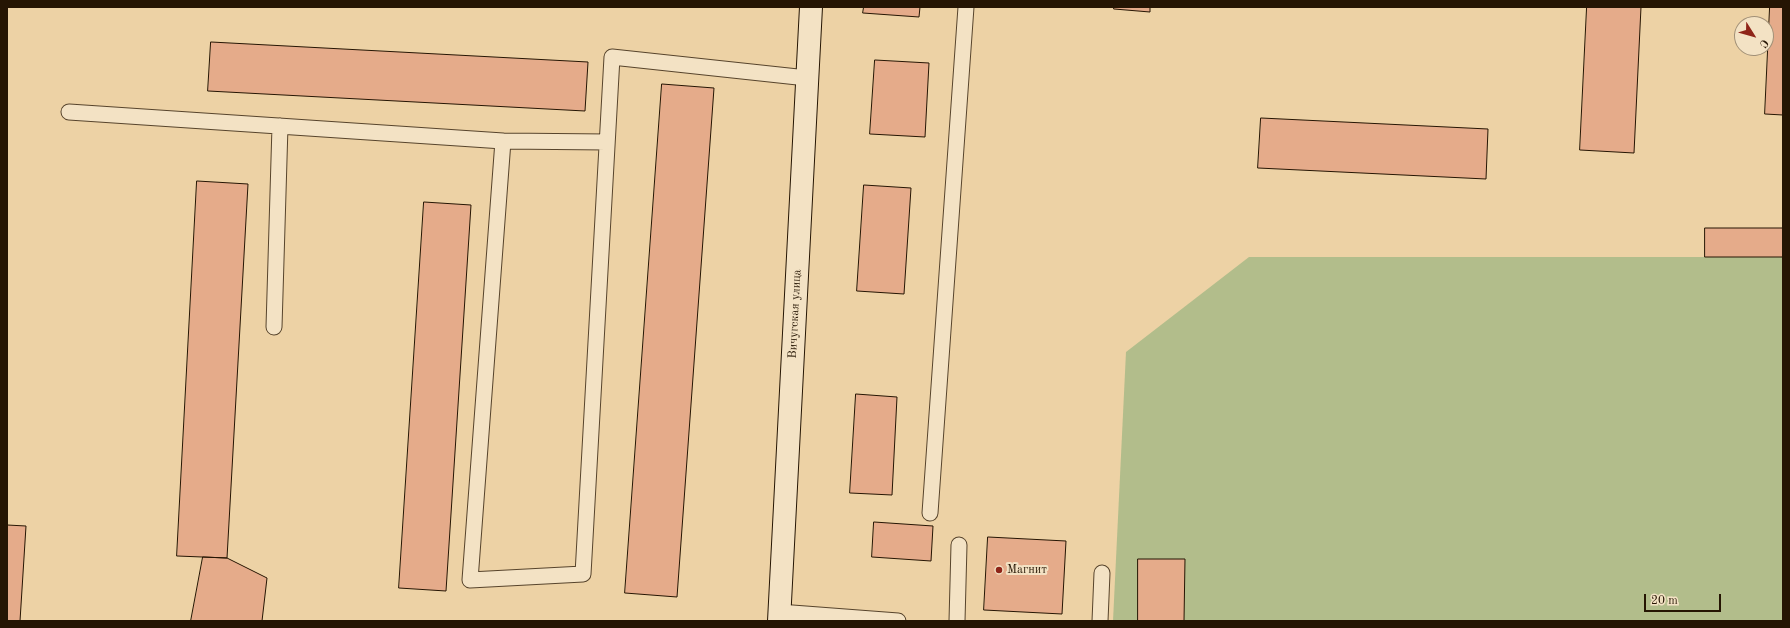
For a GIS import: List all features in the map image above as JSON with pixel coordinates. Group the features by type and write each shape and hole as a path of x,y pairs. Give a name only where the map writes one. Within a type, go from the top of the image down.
{"main road":[{"name":"Вичугская улица","path":"779,617 811,7"}],"lane":[{"path":"930,513 966,7"},
{"path":"503,140 470,580 583,574 612,57 807,78"},
{"path":"69,112 503,140 608,142"},
{"path":"274,327 280,126"},
{"path":"957,621 959,545"},
{"path":"1100,621 1102,573"},
{"path":"779,617 898,621"}],"green space":[{"path":"1249,257 1783,257 1783,621 1113,621 1126,352"}],"building":[{"path":"864,7 920,7 919,17 863,13"},
{"path":"1114,7 1150,7 1150,12 1114,9"},
{"path":"1587,7 1641,7 1634,153 1580,150"},
{"path":"1770,7 1783,7 1783,115 1765,114 1768,56 1774,56 1774,16 1770,16"},
{"path":"211,42 588,62 585,111 208,91"},
{"path":"875,60 929,63 925,137 870,134"},
{"path":"662,84 714,88 677,597 625,593"},
{"path":"1261,118 1488,129 1486,179 1258,168"},
{"path":"197,181 248,184 227,558 177,556"},
{"path":"864,185 911,188 904,294 857,291"},
{"path":"424,202 471,205 446,591 399,588"},
{"path":"1705,228 1783,228 1783,257 1705,257"},
{"path":"856,394 897,397 892,495 850,493"},
{"path":"874,522 933,526 931,561 872,557"},
{"path":"7,525 26,526 20,621 7,621"},
{"path":"988,537 1066,541 1062,614 984,610"},
{"path":"203,557 227,558 267,578 262,621 191,621"},
{"path":"1138,559 1185,559 1184,621 1138,621"}],"place":[{"name":"Магнит","path":"999,570"}]}
